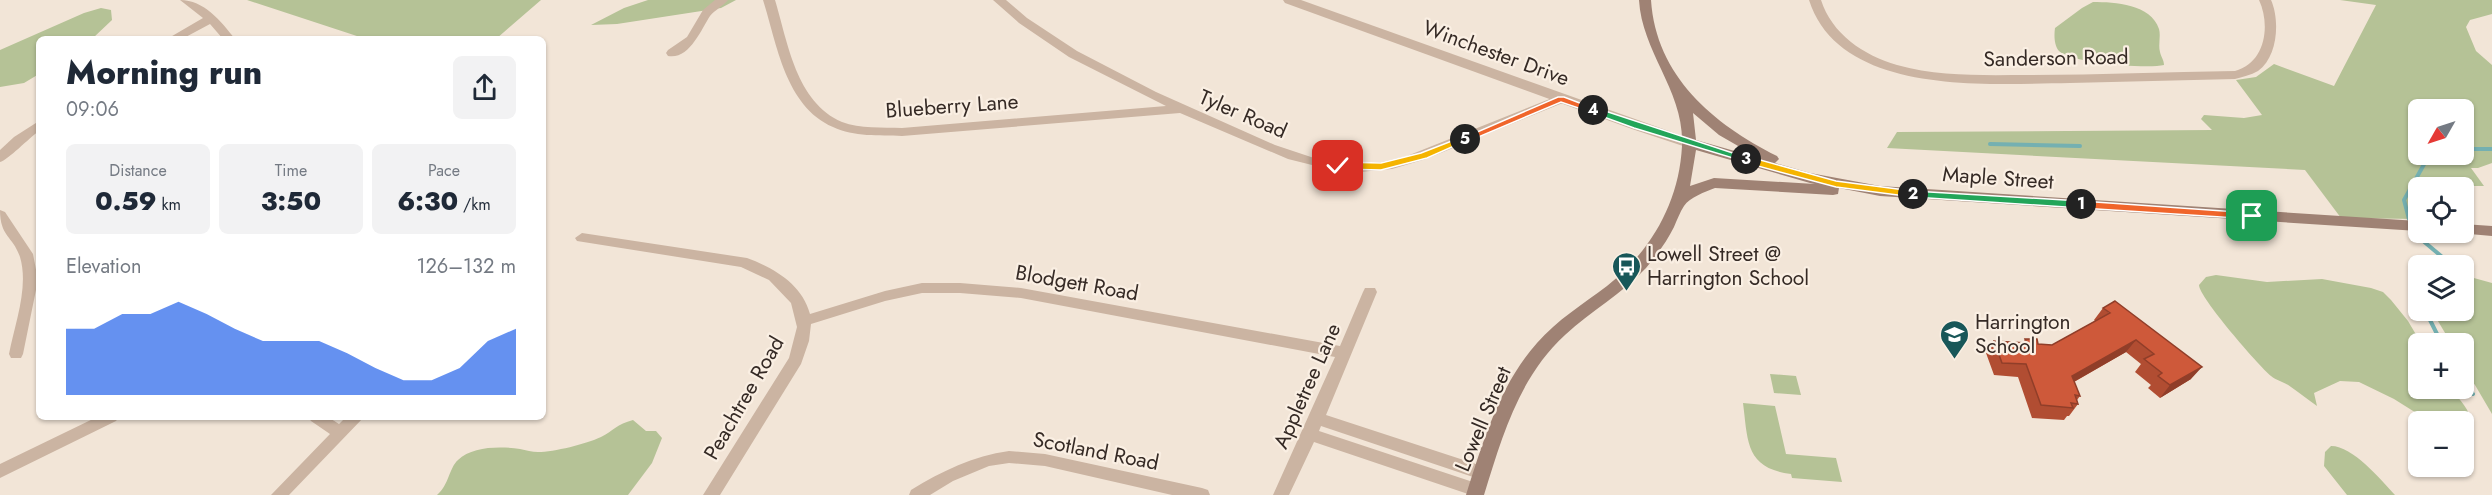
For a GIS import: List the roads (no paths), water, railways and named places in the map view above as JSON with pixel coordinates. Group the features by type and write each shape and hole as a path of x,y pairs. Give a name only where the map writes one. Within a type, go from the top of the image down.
{"main road":[{"name":"Lowell Street","path":"1475,493 1514,389 1534,357 1562,328 1632,273 1660,239 1678,202 1686,172 1689,126 1684,102 1649,33 1645,0"},
{"path":"1664,64 1690,102 1724,131 1773,160 1836,184"},
{"name":"Maple Street","path":"1689,143 1836,184 1866,190 2408,225"},
{"path":"1678,202 1695,190 1714,183 1866,190"},
{"path":"2474,230 2492,231"}],"street":[{"path":"186,0 211,18 226,36"},
{"path":"672,53 692,39 707,12 722,0"},
{"name":"Blueberry Lane","path":"769,0 796,83 807,101 819,113 838,124 871,131 902,132 1181,109"},
{"name":"Tyler Road","path":"999,0 1043,36 1080,60 1125,84 1274,150 1310,161 1338,166 1381,166 1424,156 1561,99"},
{"name":"Winchester Drive","path":"1289,0 1689,143"},
{"name":"Sanderson Road","path":"1815,0 1820,17 1835,35 1880,63 1932,76 2002,79 2235,75 2247,72 2259,64 2265,53 2272,18 2265,0"},
{"path":"178,36 211,18"},
{"path":"0,158 18,140 36,127"},
{"path":"0,215 32,253 31,280 16,354"},
{"name":"Peachtree Road","path":"582,238 742,262 768,271 783,283 799,303 804,321 803,338 796,360 711,495"},
{"name":"Blodgett Road","path":"804,321 885,296 922,288 960,288 1021,293 1345,353"},
{"name":"Appletree Lane","path":"1281,495 1310,434 1370,292"},
{"path":"1317,418 1482,473"},
{"path":"0,471 105,420"},
{"path":"321,420 341,433"},
{"path":"279,495 353,420"},
{"path":"1310,434 1475,493"},
{"name":"Scotland Road","path":"917,495 947,476 988,460 1009,457 1045,459 1202,495"}],"waterway":[{"path":"1990,144 2080,146"},
{"path":"2474,149 2492,149"},
{"path":"2417,177 2424,165"},
{"path":"2408,193 2404,200 2408,215"},
{"path":"2426,243 2440,255"},
{"path":"2430,321 2436,333"}],"place":[{"name":"Lowell Street @ Harrington School","path":"1626,292"},
{"name":"Harrington School","path":"1954,360"}]}
